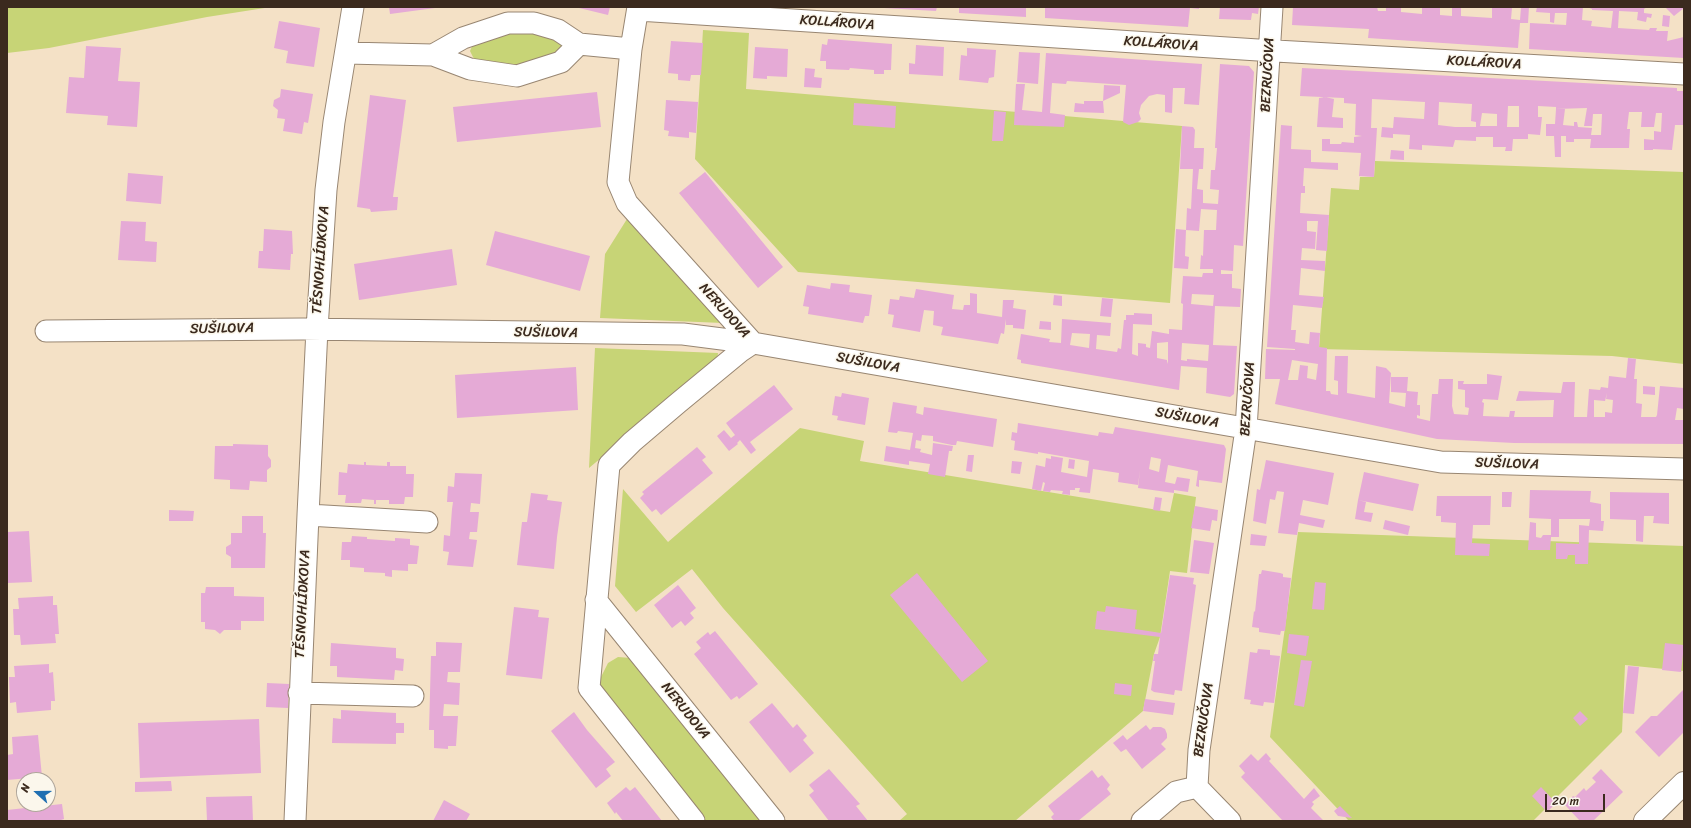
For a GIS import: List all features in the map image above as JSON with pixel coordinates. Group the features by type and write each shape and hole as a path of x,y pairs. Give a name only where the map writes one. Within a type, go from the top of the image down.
{"street":[{"name":"TĚSNOHLÍDKOVA","path":"295,821 299,693 317,329 326,190 334,122 353,7"},
{"name":"BEZRUČOVA","path":"1197,788 1199,750 1246,429 1272,7"},
{"name":"KOLLÁROVA","path":"638,8 1269,51 1684,74"},
{"name":"NERUDOVA","path":"638,8 631,49 618,182 627,203 754,343 741,351 678,403 632,442 609,465 589,688 694,821"},
{"path":"433,55 463,38 508,23 534,23 558,30 579,44 631,49"},
{"path":"346,53 433,55 470,69 517,76 561,62 579,44"},
{"name":"SUŠILOVA","path":"46,330 317,329 683,334 754,343 1441,462 1684,469"},
{"path":"308,516 427,522"},
{"name":"NERUDOVA","path":"596,600 774,821"},
{"path":"299,693 413,696"},
{"path":"1645,821 1684,783"},
{"path":"1142,821 1176,792 1197,788 1230,821"}],"green space":[{"path":"7,7 271,7 207,17 49,48 7,53"},
{"path":"514,29 548,31 563,45 558,55 519,68 475,61 470,51 474,42"},
{"path":"703,30 749,33 746,89 1182,126 1170,303 798,272 695,159"},
{"path":"1375,161 1684,172 1684,364 1612,356 1319,349 1331,188 1359,190 1360,177 1374,177"},
{"path":"627,219 723,323 600,318 605,254"},
{"path":"595,348 718,353 717,361 589,468"},
{"path":"800,428 864,441 860,461 1170,512 1174,493 1196,497 1187,573 1170,571 1160,637 1154,654 1143,711 1015,821 899,821 907,814 723,608 692,569 636,612 615,586 623,489 668,542"},
{"path":"1298,532 1684,546 1684,671 1625,665 1622,732 1533,821 1349,821 1270,737"},
{"path":"618,657 631,658 766,821 701,821 601,695 601,677 608,663"}],"building":[{"path":"389,7 435,7 435,8 390,14"},
{"path":"575,7 610,7 608,15"},
{"path":"884,7 937,7 936,11"},
{"path":"959,7 1026,7 1026,17 959,13"},
{"path":"1045,7 1199,7 1199,9 1190,8 1188,27 1045,18"},
{"path":"1220,7 1259,7 1258,14 1252,13 1251,20 1219,19"},
{"path":"1293,7 1377,7 1378,11 1386,11 1386,7 1401,7 1401,12 1422,14 1422,7 1440,7 1440,15 1452,16 1452,7 1461,7 1461,16 1492,18 1492,7 1512,8 1511,19 1520,20 1521,7 1529,7 1528,23 1520,23 1518,48 1368,38 1369,29 1292,25"},
{"path":"1537,7 1583,7 1582,20 1592,21 1591,26 1611,28 1613,11 1592,10 1587,7 1647,7 1644,9 1644,13 1652,14 1651,18 1647,17 1646,22 1637,20 1638,12 1619,11 1618,28 1649,30 1650,28 1657,28 1656,31 1668,31 1667,41 1684,37 1684,58 1529,49 1530,23 1566,25 1567,13 1555,13 1554,23 1550,22 1550,13 1536,12"},
{"path":"1665,7 1684,7 1684,8 1674,16"},
{"path":"1663,15 1670,16 1669,27 1662,26"},
{"path":"279,21 320,28 314,67 286,63 288,51 274,48"},
{"path":"828,39 892,44 891,70 884,70 884,74 874,74 874,70 850,68 849,70 826,69 826,61 820,61 822,44 827,45"},
{"path":"671,41 703,43 701,75 691,75 690,81 678,80 678,74 668,73"},
{"path":"916,45 944,47 943,76 909,74 909,63 915,64"},
{"path":"86,46 121,48 118,81 140,82 137,127 107,125 108,116 66,113 69,77 84,78"},
{"path":"755,47 788,49 787,77 767,76 767,79 753,78"},
{"path":"967,48 996,50 994,77 989,78 988,83 959,80 961,55 967,56"},
{"path":"1019,52 1040,53 1038,84 1017,82"},
{"path":"1046,53 1202,64 1199,105 1184,104 1185,88 1173,88 1172,113 1165,112 1165,95 1157,94 1149,96 1141,105 1139,113 1141,119 1138,122 1129,125 1123,122 1126,85 1067,81 1066,84 1052,83 1050,113 1065,115 1064,127 1014,125 1016,84 1025,84 1022,110 1042,112"},
{"path":"1220,64 1249,66 1254,72 1243,246 1234,245 1233,271 1221,270 1221,274 1232,274 1232,288 1241,289 1240,307 1215,306 1213,345 1237,346 1234,394 1230,397 1206,393 1207,368 1181,366 1179,390 1021,363 1021,360 1017,359 1021,334 1050,339 1049,342 1061,343 1062,319 1111,323 1110,336 1097,335 1096,349 1117,352 1118,348 1121,349 1124,320 1126,320 1126,315 1134,315 1134,313 1152,314 1152,325 1133,324 1132,354 1138,356 1138,343 1146,344 1146,347 1150,348 1152,331 1169,334 1169,329 1182,330 1183,304 1181,303 1183,276 1202,277 1203,273 1213,273 1213,269 1200,269 1201,255 1203,256 1204,230 1216,230 1217,210 1201,209 1199,231 1186,230 1187,208 1191,209 1193,169 1180,169 1182,126 1193,127 1195,130 1194,148 1204,148 1203,169 1199,169 1197,189 1203,190 1203,203 1218,204 1219,190 1210,189 1211,170 1215,170 1217,148 1215,148","holes":["1192,294 1214,295 1213,306 1191,304","1072,333 1090,334 1089,348 1070,345","1168,342 1167,364 1167,360 1157,358 1157,343","1182,343 1209,345 1208,361 1187,359 1187,361 1181,360"]},
{"path":"805,68 815,69 814,77 822,78 821,88 804,87"},
{"path":"1302,68 1677,88 1677,91 1684,91 1684,125 1675,125 1672,150 1644,150 1644,139 1654,140 1654,131 1661,132 1662,113 1656,113 1654,127 1641,127 1642,112 1629,112 1627,129 1630,129 1629,148 1590,148 1591,139 1574,139 1574,142 1566,142 1566,136 1561,136 1561,157 1555,157 1554,136 1546,136 1546,124 1555,124 1556,107 1538,106 1538,117 1542,117 1540,135 1528,134 1528,139 1513,139 1512,151 1505,151 1506,147 1493,147 1493,137 1476,137 1476,141 1455,140 1453,147 1422,145 1422,150 1409,149 1410,135 1393,134 1393,138 1381,137 1382,127 1393,128 1394,117 1424,119 1425,102 1372,99 1371,128 1377,128 1374,177 1359,176 1361,153 1322,151 1322,139 1330,139 1330,144 1341,144 1342,142 1354,143 1354,137 1362,136 1355,135 1356,104 1344,103 1344,98 1300,96","holes":["1439,102 1472,104 1471,121 1476,122 1476,127 1438,125","1508,106 1519,106 1519,127 1507,127","1587,108 1584,126 1592,126 1593,114 1602,114 1601,135 1591,135 1592,128 1578,127 1577,122 1574,122 1574,126 1563,125 1565,109 1556,109","1482,113 1497,114 1497,126 1480,126"]},
{"path":"1104,85 1120,86 1120,93 1103,101"},
{"path":"281,89 313,94 308,123 304,122 302,134 283,131 285,119 277,118 278,110 273,106 274,100 280,97"},
{"path":"597,92 601,127 457,142 453,107"},
{"path":"370,95 406,100 393,197 398,197 397,210 371,212 370,209 357,207"},
{"path":"1325,97 1334,99 1332,117 1343,118 1343,128 1317,127 1319,98"},
{"path":"666,100 698,102 696,133 689,132 689,138 668,136 669,131 664,130"},
{"path":"1084,101 1103,101 1104,113 1074,112 1075,103 1084,104"},
{"path":"854,103 896,106 895,128 853,125"},
{"path":"994,111 1006,112 1003,141 992,141"},
{"path":"1281,125 1292,126 1291,149 1311,150 1311,162 1338,163 1338,170 1304,168 1303,186 1305,186 1305,193 1301,193 1300,213 1329,215 1327,251 1316,250 1318,221 1307,221 1307,231 1316,232 1315,249 1302,248 1301,260 1325,261 1325,271 1301,268 1299,295 1324,297 1322,308 1293,305 1291,330 1296,330 1295,342 1309,344 1310,332 1320,333 1319,347 1327,348 1326,391 1330,391 1331,394 1338,395 1338,381 1334,380 1335,356 1348,356 1347,393 1375,398 1376,366 1386,368 1391,373 1389,403 1405,407 1406,393 1391,392 1391,377 1408,377 1407,391 1418,392 1417,405 1420,405 1420,416 1417,415 1417,418 1430,421 1432,394 1438,394 1439,379 1453,379 1452,406 1454,414 1468,415 1469,408 1465,407 1465,390 1458,389 1458,381 1464,381 1463,384 1487,384 1487,374 1502,376 1498,400 1483,399 1483,416 1509,417 1510,411 1515,411 1514,417 1553,417 1554,400 1516,401 1519,391 1561,393 1563,382 1575,382 1574,417 1587,417 1589,389 1600,390 1601,387 1608,388 1609,376 1626,378 1628,358 1636,359 1634,379 1637,379 1636,403 1642,404 1641,417 1656,417 1660,386 1684,388 1684,409 1677,408 1675,420 1684,420 1684,444 1514,443 1437,439 1275,404 1280,379 1265,379 1266,349 1295,349 1267,347","holes":["1292,360 1318,364 1316,380 1307,378 1308,366 1300,365 1298,380 1288,380","1607,393 1606,399 1613,400 1612,413 1605,412 1605,417 1594,417 1594,400 1605,401"]},
{"path":"1391,150 1404,151 1404,160 1390,159"},
{"path":"705,172 783,267 758,288 679,193"},
{"path":"128,173 163,176 161,204 126,201"},
{"path":"121,221 146,222 145,241 157,242 156,262 118,260"},
{"path":"264,229 292,231 293,254 291,254 290,270 258,268 259,251 263,251"},
{"path":"1176,229 1186,230 1185,256 1189,257 1188,269 1174,268"},
{"path":"495,231 590,256 580,291 486,265"},
{"path":"452,249 457,285 359,300 354,264"},
{"path":"831,283 850,285 849,292 872,295 869,316 865,316 863,323 808,314 809,307 803,306 807,285 830,289"},
{"path":"916,289 954,295 952,309 963,310 964,305 970,305 970,293 977,294 977,313 1002,317 1003,300 1014,300 1013,308 1026,310 1024,329 1013,328 1013,325 1006,325 1006,319 1004,334 1001,333 998,344 941,335 943,327 933,325 934,311 924,310 920,332 892,327 894,315 888,314 890,299 899,300 900,296 914,298"},
{"path":"1054,295 1062,296 1062,306 1053,305"},
{"path":"1102,298 1113,299 1111,317 1100,316"},
{"path":"1040,321 1051,322 1051,330 1039,329"},
{"path":"576,367 578,410 457,418 455,375"},
{"path":"774,385 793,409 750,442 756,450 751,454 740,440 737,443 738,444 729,451 717,436 724,430 731,438 735,435 726,423"},
{"path":"1643,386 1655,387 1655,395 1643,394"},
{"path":"842,393 869,398 865,425 837,420 838,416 832,415 835,396 841,397"},
{"path":"893,402 917,406 916,413 923,415 924,407 997,419 993,447 957,441 956,445 952,445 933,441 933,436 922,435 921,441 916,440 915,448 921,449 920,452 932,455 933,443 953,446 952,451 949,451 945,477 928,474 930,464 909,461 909,465 884,461 886,446 910,450 913,433 898,431 897,433 888,432"},
{"path":"1018,423 1098,436 1099,432 1113,434 1115,427 1224,445 1226,449 1222,483 1199,480 1199,487 1196,486 1198,471 1168,465 1165,482 1175,484 1177,477 1190,479 1188,492 1174,490 1174,493 1138,488 1140,470 1138,485 1118,482 1119,473 1093,469 1090,493 1079,492 1080,488 1070,490 1070,495 1062,494 1063,491 1043,491 1045,483 1043,482 1041,491 1032,489 1036,465 1045,467 1046,458 1051,459 1051,456 1063,458 1061,472 1087,477 1089,461 1038,452 1038,454 1014,450 1015,441 1011,440 1012,432 1017,433","holes":["1151,457 1161,459 1159,472 1149,469"]},
{"path":"233,444 268,445 268,456 271,460 271,467 267,470 267,482 250,481 249,490 230,489 230,480 214,479 215,446 233,446"},
{"path":"697,447 706,457 702,460 713,473 661,515 656,509 652,512 640,498 644,494 642,492"},
{"path":"968,455 974,455 972,472 966,471"},
{"path":"1069,459 1075,460 1074,469 1068,468"},
{"path":"1266,460 1334,473 1328,505 1303,500 1300,515 1325,520 1323,528 1299,523 1297,535 1278,533 1284,492 1277,491 1275,500 1270,499 1266,524 1253,521 1257,489 1260,490"},
{"path":"1012,461 1022,462 1020,474 1011,473"},
{"path":"364,462 366,462 366,465 387,466 387,462 390,462 390,466 406,466 406,474 414,474 413,497 405,497 404,504 389,504 389,500 376,500 376,504 374,504 374,500 362,499 361,503 345,503 346,495 338,495 339,472 347,473 348,464 364,465"},
{"path":"1364,472 1419,484 1413,511 1358,500"},
{"path":"455,473 482,474 480,504 471,503 470,512 479,512 477,532 470,532 469,539 477,540 473,567 447,565 449,552 443,551 444,535 450,536 453,502 447,502 448,486 454,487"},
{"path":"1530,490 1591,491 1590,502 1601,504 1601,521 1604,521 1603,531 1589,530 1588,564 1575,564 1575,555 1568,555 1567,559 1556,559 1556,543 1579,544 1579,525 1589,526 1590,519 1559,519 1559,537 1551,537 1550,550 1528,550 1530,522 1536,523 1536,537 1541,538 1543,535 1551,535 1551,519 1529,518"},
{"path":"1502,492 1512,492 1511,507 1502,507"},
{"path":"1610,492 1669,493 1669,524 1653,523 1654,516 1644,516 1643,542 1636,541 1636,520 1610,519"},
{"path":"531,493 548,495 547,500 562,502 554,569 517,565 522,522 527,522"},
{"path":"1437,496 1491,496 1490,525 1473,525 1472,543 1490,544 1489,556 1455,555 1456,523 1441,522 1441,516 1436,516"},
{"path":"1155,497 1162,498 1160,511 1153,510"},
{"path":"1358,500 1366,502 1364,512 1373,513 1371,522 1355,519"},
{"path":"1195,506 1218,510 1217,521 1212,520 1210,531 1191,528"},
{"path":"169,510 194,511 193,521 169,521"},
{"path":"242,516 263,516 263,533 266,533 265,568 231,568 231,557 226,554 226,547 231,544 231,533 242,533"},
{"path":"1385,520 1410,526 1408,535 1383,529"},
{"path":"29,531 32,582 7,583 7,532"},
{"path":"1251,534 1267,536 1265,546 1250,545"},
{"path":"352,536 367,537 367,539 395,541 395,538 410,539 410,545 419,546 417,564 408,564 408,571 392,570 392,577 385,576 385,573 364,572 364,568 350,567 350,560 341,560 342,542 351,542"},
{"path":"1194,540 1214,543 1209,574 1190,572"},
{"path":"1262,570 1280,573 1283,574 1283,577 1291,578 1285,631 1281,631 1280,635 1259,632 1259,628 1252,627 1259,574 1261,574"},
{"path":"917,573 988,661 962,682 890,595"},
{"path":"1170,575 1194,578 1193,584 1196,585 1182,691 1175,690 1174,695 1154,692 1151,690 1155,661 1153,661 1154,654 1158,654 1160,637 1095,629 1097,611 1105,612 1106,606 1137,610 1135,629 1161,633"},
{"path":"1315,582 1326,583 1324,610 1312,609"},
{"path":"678,585 696,608 690,613 694,618 685,626 681,621 672,628 654,605"},
{"path":"206,587 234,587 234,596 264,597 264,621 241,621 241,630 224,630 220,634 215,630 205,629 205,622 201,622 201,593 205,593"},
{"path":"53,596 53,605 57,605 59,634 55,634 56,643 21,645 20,635 14,635 13,609 19,609 18,598"},
{"path":"514,607 539,610 538,617 549,618 542,679 506,675"},
{"path":"715,631 758,684 739,699 737,696 731,700 694,654 701,648 696,642 708,632 710,635"},
{"path":"1289,634 1309,636 1306,656 1287,653"},
{"path":"436,642 462,643 460,672 448,672 447,682 460,683 459,705 444,704 443,716 458,716 456,746 448,746 448,749 434,748 434,730 429,730 431,656 436,656"},
{"path":"331,643 396,648 396,658 404,659 403,671 395,670 394,680 337,677 337,666 330,666"},
{"path":"1665,643 1684,645 1681,672 1662,670"},
{"path":"1258,649 1270,650 1270,655 1280,656 1274,703 1264,702 1263,706 1250,704 1251,700 1244,699 1250,652 1257,653"},
{"path":"1301,660 1312,661 1304,707 1294,705"},
{"path":"49,664 49,673 53,672 55,701 51,701 51,710 17,713 16,702 10,703 9,677 15,677 14,666"},
{"path":"1628,666 1639,667 1634,714 1623,713"},
{"path":"267,683 289,684 288,708 266,707"},
{"path":"1115,683 1132,685 1131,696 1114,694"},
{"path":"1684,689 1684,732 1659,757 1635,732 1651,716 1657,716"},
{"path":"1145,699 1175,703 1173,715 1143,711"},
{"path":"772,703 793,728 797,724 807,736 803,740 814,753 790,773 749,722"},
{"path":"341,710 396,713 396,723 404,723 404,733 396,733 396,744 332,743 333,718 341,719"},
{"path":"1580,711 1588,719 1580,726 1573,718"},
{"path":"574,712 587,730 615,762 606,769 611,776 596,788 551,731"},
{"path":"259,719 261,773 140,778 138,723"},
{"path":"1146,725 1150,730 1153,727 1161,727 1165,729 1167,738 1161,744 1166,749 1142,769 1126,749 1121,752 1113,743 1123,735 1127,740"},
{"path":"38,735 42,772 16,772 16,779 7,780 7,755 13,754 12,737"},
{"path":"1266,753 1271,759 1269,761 1304,799 1314,788 1320,796 1312,802 1314,804 1311,808 1324,821 1283,821 1241,777 1245,773 1239,766 1251,754 1258,761"},
{"path":"829,769 860,804 856,806 868,821 829,821 809,795 814,791 809,785"},
{"path":"1601,769 1623,792 1593,821 1580,821 1565,805 1573,796 1575,797 1584,788 1586,791 1596,782 1592,778"},
{"path":"1092,770 1098,778 1102,775 1110,785 1107,789 1111,794 1078,821 1054,821 1051,817 1054,814 1048,806"},
{"path":"171,781 172,791 135,792 135,782"},
{"path":"626,787 630,791 635,787 662,821 623,821 616,812 615,814 607,803"},
{"path":"1541,787 1556,803 1547,812 1532,796"},
{"path":"252,796 253,821 207,821 206,797"},
{"path":"444,800 470,814 466,821 433,821"},
{"path":"62,804 64,819 58,821 7,821 7,810 16,809 16,812 56,812 56,805"},
{"path":"1340,806 1352,818 1338,816 1334,811"}]}
